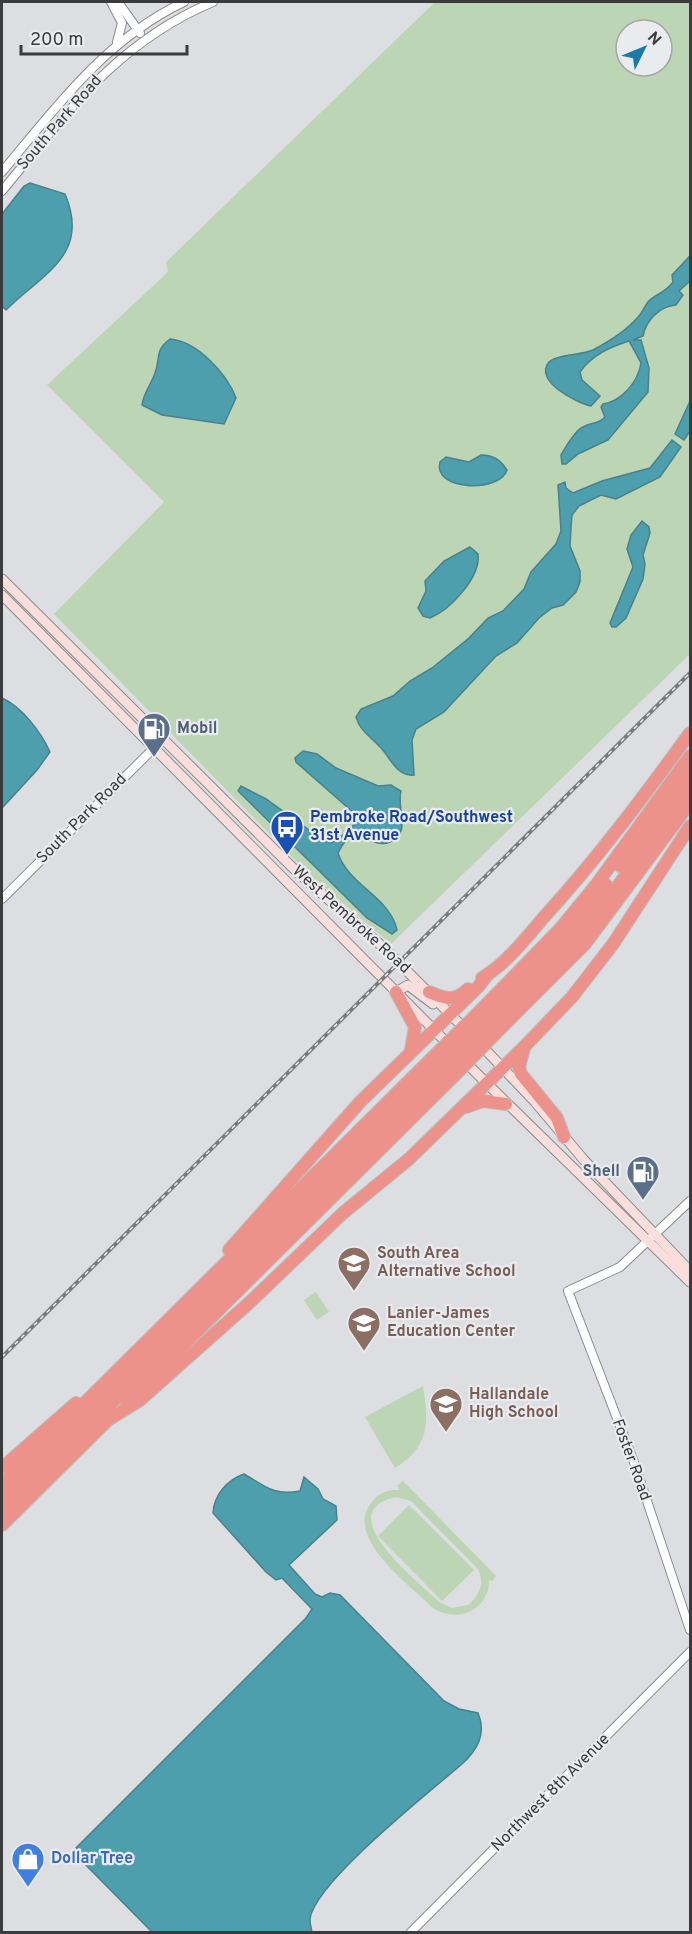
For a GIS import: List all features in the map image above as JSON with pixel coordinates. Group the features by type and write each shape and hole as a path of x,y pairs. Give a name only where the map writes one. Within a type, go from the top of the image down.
{"highway":[{"path":"429,992 449,999 459,998 516,949 566,893 629,816 690,733"},
{"path":"486,1024 596,885 690,756"},
{"path":"3,1521 486,1024 575,924 690,770"},
{"path":"2,1498 598,913 690,788"},
{"path":"486,1024 585,944 690,804"},
{"path":"108,1420 140,1400 249,1303 343,1213 409,1159 525,1047 572,997 613,944 690,826"},
{"path":"198,1291 291,1177 411,1050 488,974"},
{"path":"396,992 415,1027 411,1050"},
{"path":"525,1047 520,1058 521,1074 556,1118 564,1137"},
{"path":"2,1485 198,1291 442,1068"},
{"path":"3,1521 108,1420 442,1068"},
{"path":"462,1108 483,1101 506,1104"},
{"path":"2,1468 68,1408 104,1383"}],"main road":[{"name":"West Pembroke Road","path":"2,579 486,1084 690,1270"},
{"name":"West Pembroke Road","path":"2,595 296,872 383,947 429,992 503,1068 690,1282"},
{"path":"32,625 44,626 58,635"},
{"path":"396,992 408,985 441,1011 450,1014"}],"street":[{"path":"111,2 122,23 117,44"},
{"path":"118,2 144,39"},
{"name":"South Park Road","path":"2,172 84,74 137,29 184,2"},
{"name":"South Park Road","path":"2,191 91,85 144,39 179,17 213,2"},
{"name":"South Park Road","path":"2,899 159,744"},
{"path":"652,1237 690,1201"},
{"name":"Foster Road","path":"652,1237 611,1273 568,1291 635,1465 690,1630"},
{"name":"Northwest 8th Avenue","path":"411,1932 690,1652"}],"green space":[{"path":"435,2 690,2 690,654 391,944 311,876 54,614 164,502 47,385 168,272 166,262"},
{"path":"316,1292 329,1312 317,1320 304,1300"},
{"path":"359,1313 373,1322 361,1344 353,1339 358,1332 350,1327"},
{"path":"423,1386 426,1422 421,1442 406,1460 395,1468 365,1417"},
{"path":"403,1481 496,1576 492,1581 489,1580 488,1590 478,1606 462,1614 452,1615 433,1608 396,1574 372,1545 366,1530 365,1515 378,1496 384,1492 400,1490 397,1486","holes":["396,1497 411,1501 478,1569 481,1579 480,1588 476,1597 468,1605 452,1608 439,1602 399,1564 374,1532 371,1517 378,1505"]},
{"path":"409,1505 474,1570 442,1601 378,1536"}],"water":[{"path":"30,183 65,194 71,215 72,233 59,261 6,310 2,306 2,214 24,186"},
{"path":"690,256 690,281 679,291 683,295 676,305 659,311 647,325 643,336 633,340 641,340 649,368 648,392 608,440 578,454 566,464 562,464 561,455 573,436 583,427 605,417 601,407 603,404 623,395 633,384 641,363 629,341 608,349 590,361 580,372 582,380 600,396 591,406 567,396 552,383 547,376 546,369 549,362 593,350 623,331 651,299 670,286 673,282 672,275"},
{"path":"170,339 180,341 200,352 226,379 236,398 224,424 162,415 142,405 157,368 160,351"},
{"path":"690,401 690,431 684,440 675,434"},
{"path":"672,440 681,447 660,477 616,499 601,495 579,506 572,515 570,546 580,571 580,582 576,592 563,605 552,608 539,618 517,643 496,656 444,712 416,729 412,740 414,775 402,773 360,726 356,717 361,709 393,696 410,681 432,668 469,638 488,618 503,611 524,589 531,572 556,544 561,531 558,485 565,482 566,488 573,493 602,481 650,468"},
{"path":"481,455 493,457 502,463 507,470 502,477 492,483 468,485 446,479 440,472 440,462 446,457 469,462"},
{"path":"642,521 649,527 650,533 643,555 645,564 643,579 626,618 616,627 612,627 610,623 633,567 627,549 631,535"},
{"path":"470,547 478,554 478,563 475,573 463,592 438,614 430,618 423,616 418,608 426,591 425,581 444,561"},
{"path":"2,698 17,707 30,721 42,736 50,752 37,770 2,808"},
{"path":"303,751 317,754 336,768 378,786 391,785 401,791 402,827 397,838 382,844 362,837 351,837 344,842 338,853 350,874 378,900 393,919 397,930 392,934 367,918 238,791 241,786 266,799 323,840 331,843 348,832 356,822 355,814 296,762 295,758"},
{"path":"244,1474 270,1489 283,1492 300,1491 304,1477 318,1489 323,1499 336,1506 337,1520 289,1565 315,1594 322,1597 330,1593 340,1595 444,1701 459,1709 478,1713 481,1721 481,1735 476,1747 462,1764 376,1838 331,1883 316,1903 310,1919 312,1932 152,1932 81,1860 76,1848 306,1618 312,1609 282,1578 276,1580 266,1572 213,1513 222,1489 232,1480"}],"railway":[{"path":"2,1357 690,673"}],"place":[{"name":"Mobil","path":"154,758"},
{"name":"Pembroke Road/Southwest 31st Avenue","path":"287,856"},
{"name":"Shell","path":"643,1201"},
{"name":"South Area Alternative School","path":"354,1292"},
{"name":"Lanier-James Education Center","path":"364,1352"},
{"name":"Hallandale High School","path":"446,1433"},
{"name":"Dollar Tree","path":"28,1888"}]}
